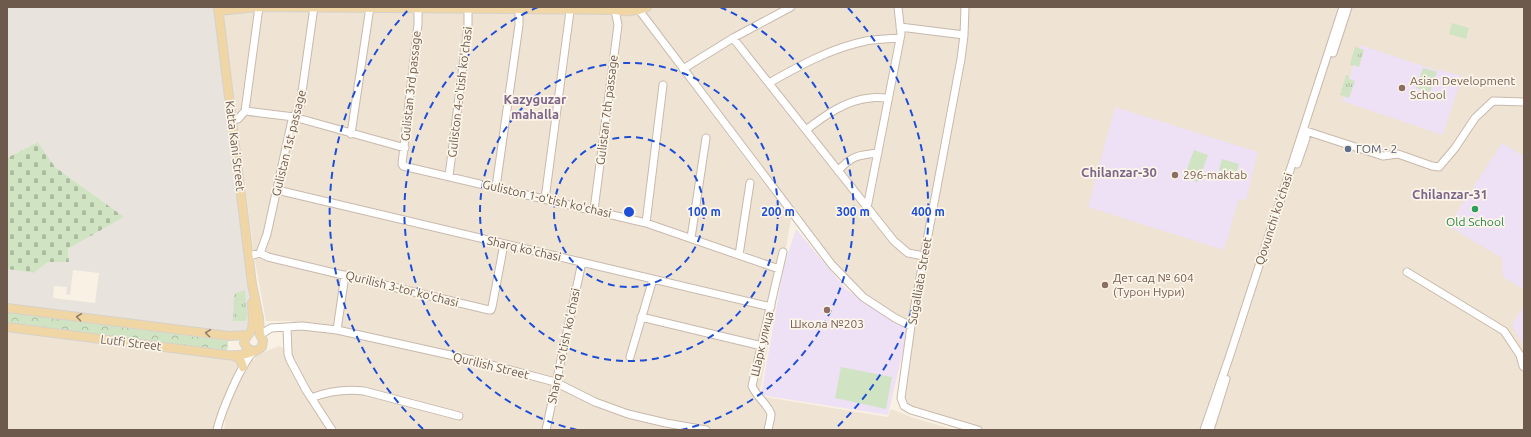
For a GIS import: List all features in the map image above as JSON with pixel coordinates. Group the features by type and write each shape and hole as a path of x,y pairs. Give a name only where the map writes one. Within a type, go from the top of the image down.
{"main road":[{"path":"218,9 259,7 469,8 570,11 614,9 628,12 647,7"},
{"name":"Katta Kani Street","path":"218,9 231,121 252,284 260,324 260,335"},
{"name":"Katta Kani Street","path":"249,334 252,327 252,284"},
{"name":"Lutfi Street","path":"7,308 229,336 249,334"},
{"name":"Lutfi Street","path":"7,327 233,356 255,351"},
{"path":"256,332 260,335 263,340 263,344 260,348 255,351 248,349 245,344 245,339 249,334 256,332"},
{"path":"233,356 239,359 243,367"}],"street":[{"path":"231,121 238,119 245,111 259,7"},
{"path":"683,69 734,38 791,7"},
{"path":"867,208 900,38 898,7"},
{"name":"Sugalliata Street","path":"965,7 964,36 960,67 911,326 901,393 902,404 911,410 978,430"},
{"name":"Qovunchi ko'chasi","path":"1210,430 1305,131 1342,7"},
{"name":"Qovunchi ko'chasi","path":"1204,430 1348,7"},
{"name":"Gulistan 1st passage","path":"260,253 267,234 294,117 300,106 314,8"},
{"path":"351,134 370,8"},
{"name":"Gulistan 3rd passage","path":"403,166 402,164 418,24 418,8"},
{"name":"Guliston 4-o'tish ko'chasi","path":"449,176 469,8"},
{"path":"496,187 519,25 519,9"},
{"name":"Gulistan 7th passage","path":"594,210 618,25 614,9"},
{"path":"636,9 832,265 863,297 895,318 911,326"},
{"path":"545,199 570,11"},
{"path":"900,28 964,36"},
{"path":"734,38 894,241 908,253 924,256"},
{"path":"769,83 805,63 833,51 866,41 900,38"},
{"path":"646,223 663,85"},
{"path":"806,130 826,115 843,106 869,98 888,98"},
{"path":"1305,131 1383,156 1398,154 1439,167 1475,118 1493,101 1524,102"},
{"path":"245,111 294,117 405,148"},
{"path":"691,238 706,138"},
{"path":"838,171 848,160 860,154 878,153"},
{"name":"Guliston 1-o'tish ko'chasi","path":"403,166 646,223 779,269"},
{"path":"739,255 750,183"},
{"name":"Sharq ko'chasi","path":"277,190 771,308"},
{"name":"Qurilish 3-tor ko'chasi","path":"260,253 268,257 491,310 504,244"},
{"name":"Шарк улица","path":"768,430 771,415 769,409 756,395 752,386 783,252"},
{"path":"249,256 260,253"},
{"name":"Sharq 1-o'tish ko'chasi","path":"546,430 555,382 582,262"},
{"path":"1407,272 1504,331 1520,355 1522,366 1524,367"},
{"path":"337,330 345,275"},
{"path":"630,357 653,280"},
{"path":"642,317 762,346"},
{"name":"Qurilish Street","path":"260,324 271,328 312,326 337,330 477,361 555,382 595,402 628,414 659,422 706,430"},
{"path":"287,327 289,357 311,398 332,430"},
{"name":"Qurilish Street","path":"260,335 271,328"},
{"path":"243,367 245,344"},
{"path":"218,430 223,409 243,367 255,351"},
{"path":"311,398 334,391 364,391 459,416"}],"shaded area":[{"path":"7,7 218,7 252,284 252,327 248,334 7,308 7,269 34,273 48,262 69,262 68,249 124,217 55,167 38,142 7,158","holes":["73,270 99,273 95,303 53,298 54,286 67,287 66,294 70,295"]},
{"path":"221,7 610,7 615,16 638,16 791,219 759,396 888,417 891,409 914,418 955,430 224,430 226,411 249,360 255,360 255,356 279,346 291,351 292,321 266,321 255,261"},
{"path":"647,7 1524,7 1524,430 978,430 902,404 911,326 879,308 832,265 639,10"},
{"name":"Asian Development School","path":"1360,45 1438,71 1439,69 1462,76 1443,135 1342,101"},
{"name":"296-maktab","path":"1115,107 1258,152 1246,200 1239,199 1224,250 1088,207"},
{"path":"1502,143 1524,156 1524,290 1503,277 1502,258 1448,226"},
{"name":"Школа №203","path":"796,229 846,289 908,330 888,415 761,395 784,266"},
{"path":"1524,305 1524,347 1512,325"},
{"path":"7,327 227,355 242,363 217,430 7,430"}],"green space":[{"path":"1452,23 1469,28 1466,39 1449,34"},
{"path":"1355,47 1364,50 1359,67 1350,64"},
{"path":"1423,68 1437,72 1430,92 1416,88"},
{"path":"1346,75 1349,76 1349,79 1355,81 1349,98 1340,95"},
{"path":"38,142 55,167 124,217 68,249 69,262 48,262 34,273 7,269 7,158"},
{"path":"1194,150 1208,155 1198,182 1184,177"},
{"path":"1222,159 1239,164 1236,175 1219,170"},
{"path":"245,290 247,318 245,321 233,321 234,294"},
{"path":"7,312 228,341 227,351 7,323"},
{"path":"841,367 892,377 886,409 835,398"}],"place":[{"name":"Asian Development School","path":"1402,88"},
{"name":"ГОМ - 2","path":"1348,149"},
{"name":"296-maktab","path":"1175,175"},
{"name":"Old School","path":"1475,209"},
{"name":"Дет сад № 604 (Турон Нури)","path":"1105,285"},
{"name":"Школа №203","path":"827,310"}],"district":[{"name":"Kazyguzar mahalla","path":"535,106"},
{"name":"Chilanzar-30","path":"1119,172"},
{"name":"Chilanzar-31","path":"1450,194"}]}
